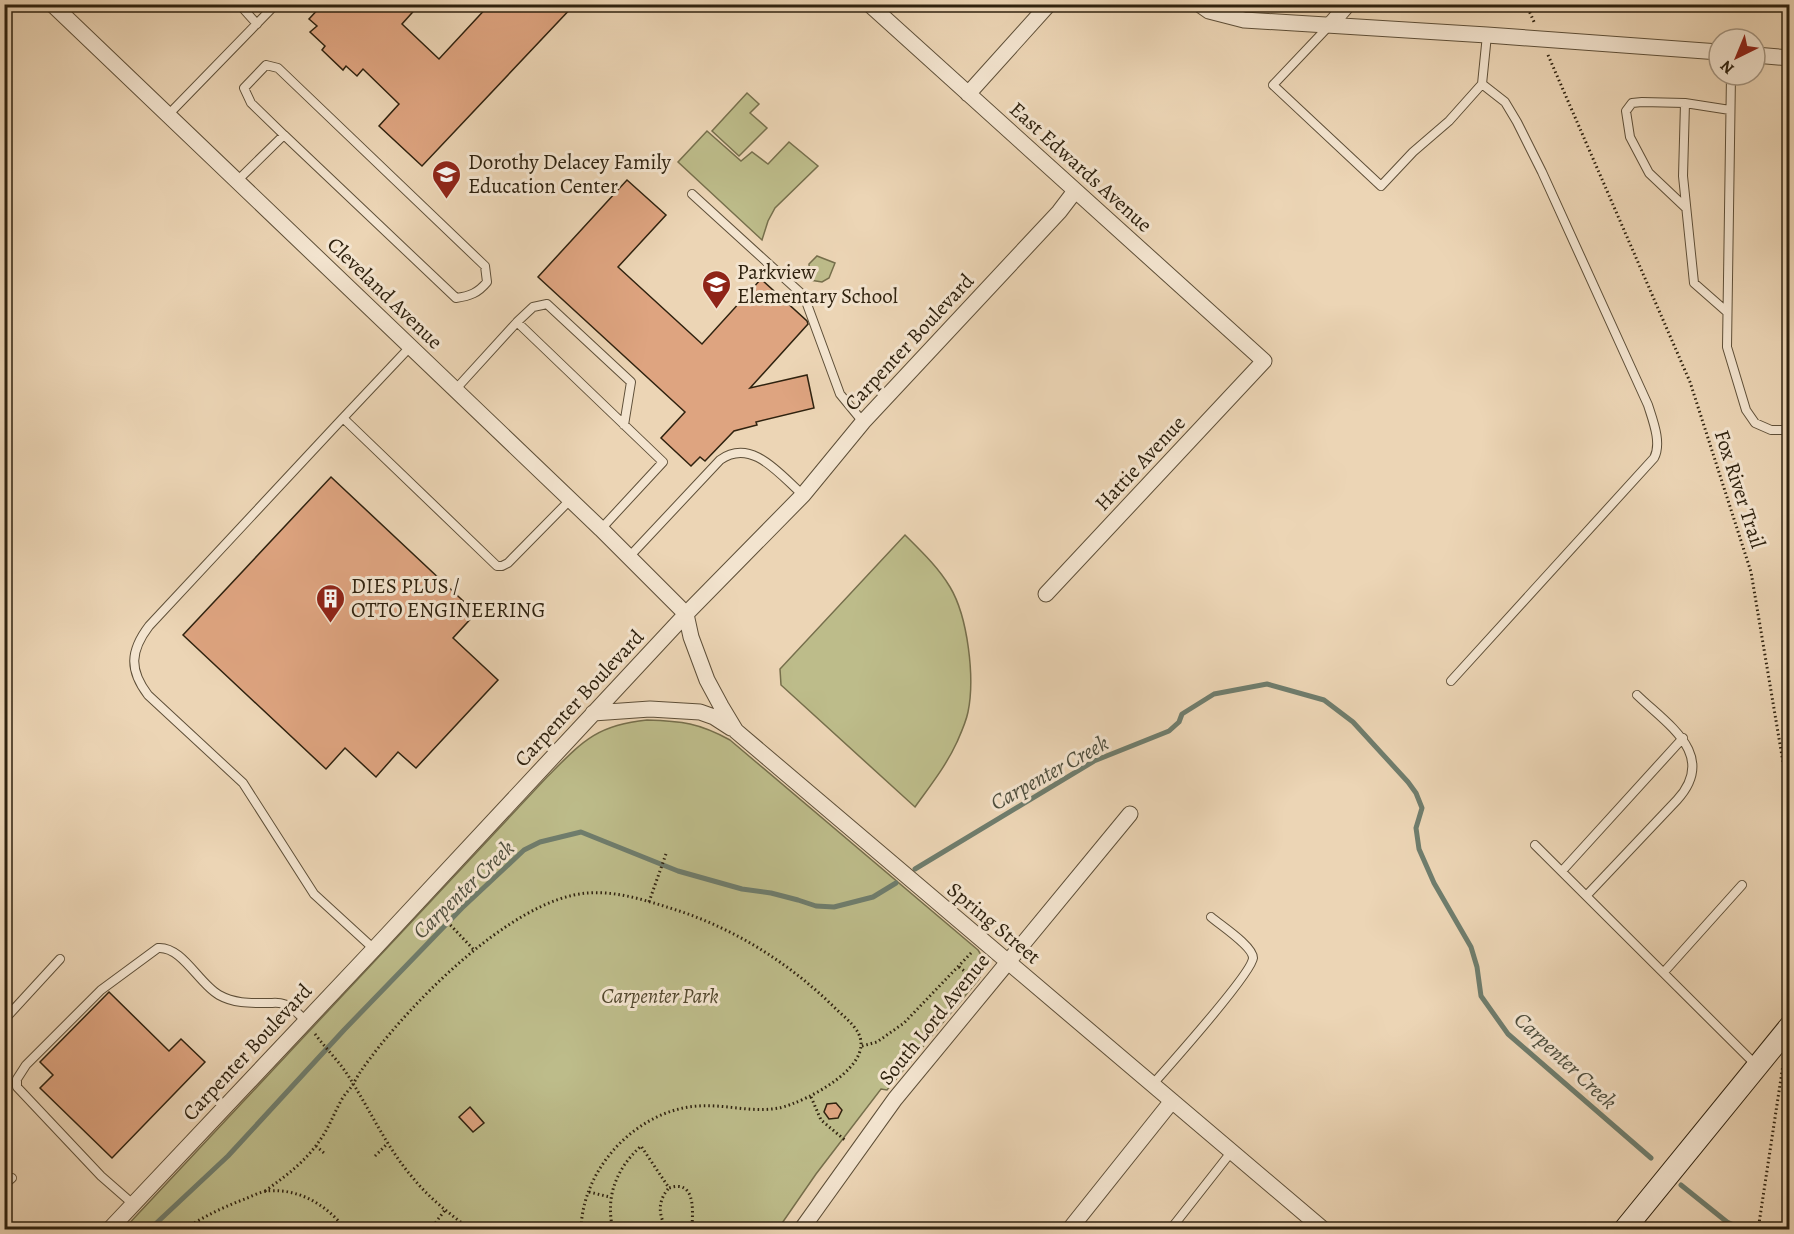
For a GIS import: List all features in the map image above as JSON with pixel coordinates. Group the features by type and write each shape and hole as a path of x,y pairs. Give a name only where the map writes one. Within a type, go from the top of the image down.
{"street":[{"name":"Cleveland Avenue","path":"52,4 601,529 686,614"},
{"name":"East Edwards Avenue","path":"869,4 1264,361"},
{"path":"968,94 1049,4"},
{"path":"1200,4 1209,11 1244,20 1487,34 1707,51"},
{"path":"1330,25 1348,4"},
{"path":"1767,56 1790,58"},
{"name":"Carpenter Boulevard","path":"109,1230 686,614 803,495 863,422 1059,212 1075,191"},
{"name":"Hattie Avenue","path":"1046,594 1264,361"},
{"name":"Spring Street","path":"686,614 691,637 707,680 736,731 1324,1230"},
{"path":"593,713 650,709 700,712 714,717 736,731"},
{"name":"South Lord Avenue","path":"801,1230 895,1099 1130,814"},
{"path":"1624,1230 1789,1027"},
{"path":"1068,1230 1172,1101"}],"lane":[{"path":"239,4 257,24"},
{"path":"168,115 276,4"},
{"path":"1330,25 1273,85 1381,186 1413,152 1449,121 1482,84 1487,34"},
{"path":"266,65 278,68 485,266 487,282 479,291 469,296 456,298 284,135 251,103 244,88 266,65"},
{"path":"1451,681 1653,458 1657,447 1648,405 1542,172 1505,102 1482,84"},
{"path":"1731,87 1726,347 1746,410 1755,423 1771,430 1790,430"},
{"path":"1686,208 1649,173 1630,137 1626,111 1632,103 1642,102 1685,103 1730,110"},
{"path":"1685,103 1683,176 1694,283 1727,312"},
{"path":"237,181 284,135"},
{"path":"692,194 804,296 840,394 863,422"},
{"path":"455,390 533,307 547,304 631,382 624,425"},
{"path":"517,322 663,462 601,529"},
{"path":"374,949 315,894 243,783 148,695 139,682 135,669 135,652 139,639 149,626 410,347"},
{"path":"343,418 497,566 508,563 570,500"},
{"path":"629,557 720,460 729,455 746,453 758,457 803,495"},
{"path":"1587,896 1686,790 1691,781 1693,761 1683,738 1637,695"},
{"path":"1562,871 1683,738"},
{"path":"1535,845 1757,1066"},
{"path":"1664,972 1742,885"},
{"path":"1153,1084 1233,990 1253,959 1251,951 1211,917"},
{"path":"133,1204 101,1176 17,1087 17,1079 26,1065 100,990 158,948 176,953 215,993 227,1000 245,1003 283,1003 305,1021"},
{"path":"4,1020 60,959"},
{"path":"1170,1230 1232,1151"},
{"path":"4,1185 12,1178"}],"path":[{"name":"Fox River Trail","path":"1526,4 1690,382 1751,572 1785,774 1789,1027"},
{"path":"649,902 667,851"},
{"path":"183,1230 211,1213 265,1191 295,1168 324,1135 343,1097 370,1058 431,988 475,951 531,910 562,898 587,893 612,893 680,911 719,927 777,960 812,987 847,1019 858,1033 862,1046 860,1053 830,1085 811,1097 771,1109 749,1110 721,1105 688,1107 666,1113 642,1126 618,1144 605,1161 589,1192 581,1220 581,1230"},
{"path":"438,912 475,951"},
{"path":"862,1046 877,1042 898,1027 959,967 974,949"},
{"path":"959,967 987,988"},
{"path":"321,1042 353,1084 411,1177 445,1210 471,1230"},
{"path":"1758,1230 1784,1062"},
{"path":"811,1097 821,1120 857,1150"},
{"path":"375,1155 388,1143"},
{"path":"316,1146 325,1154"},
{"path":"613,1230 610,1197 617,1176 621,1168 641,1146 669,1188"},
{"path":"664,1224 660,1203 663,1195 669,1188 680,1187 689,1194 693,1204 692,1226"},
{"path":"265,1191 306,1197 326,1208 346,1230"},
{"path":"589,1192 610,1197"},
{"path":"430,1230 445,1210"},
{"path":"664,1224 676,1227 692,1226 697,1230"},
{"path":"656,1230 664,1224"}],"green space":[{"path":"747,93 759,104 750,113 767,128 739,156 712,131"},
{"path":"707,131 741,161 752,152 768,164 789,142 818,166 775,208 762,240 678,162"},
{"path":"817,256 835,263 829,278 822,282 810,280 809,264"},
{"path":"905,535 935,566 956,600 965,631 971,682 968,712 957,742 938,776 915,807 781,685 780,669"},
{"name":"Carpenter Park","path":"647,720 690,724 730,740 978,950 982,957 983,968 979,979 887,1090 881,1089 816,1174 778,1229 123,1230 570,754 602,731 629,722"}],"building":[{"path":"323,4 420,4 402,24 439,59 490,4 575,4 422,166 379,126 399,104 363,69 357,76 346,66 343,70 322,50 325,46 310,32 317,26 309,19"},
{"path":"627,180 666,215 618,267 702,344 761,279 808,324 750,388 807,375 814,408 756,422 757,425 734,431 705,461 700,457 691,466 661,438 685,412 538,277"},
{"name":"DIES PLUS / OTTO ENGINEERING","path":"331,477 476,613 453,638 498,680 416,768 398,752 376,777 345,748 326,769 183,635"},
{"path":"109,992 169,1051 181,1039 205,1062 112,1158 40,1088 53,1075 40,1062"},
{"path":"836,1103 842,1110 838,1118 829,1119 824,1112 827,1104"},
{"path":"470,1107 484,1123 473,1132 459,1117"}],"waterway":[{"name":"Carpenter Creek","path":"915,869 1094,761 1169,731 1179,722 1182,714 1214,694 1267,684 1324,700 1353,722 1416,793 1422,808 1416,828 1419,849 1434,883 1471,947 1477,967 1481,996 1508,1034 1651,1158"},
{"name":"Carpenter Creek","path":"149,1230 228,1156 344,1030 462,908 524,850 540,842 581,832 678,871 816,906 834,907 873,897 896,883"},
{"name":"Carpenter Creek","path":"1681,1185 1727,1222 1744,1230"}],"place":[{"name":"Dorothy Delacey Family Education Center","path":"447,200"},
{"name":"Parkview Elementary School","path":"716,310"},
{"name":"DIES PLUS / OTTO ENGINEERING","path":"330,624"}]}
